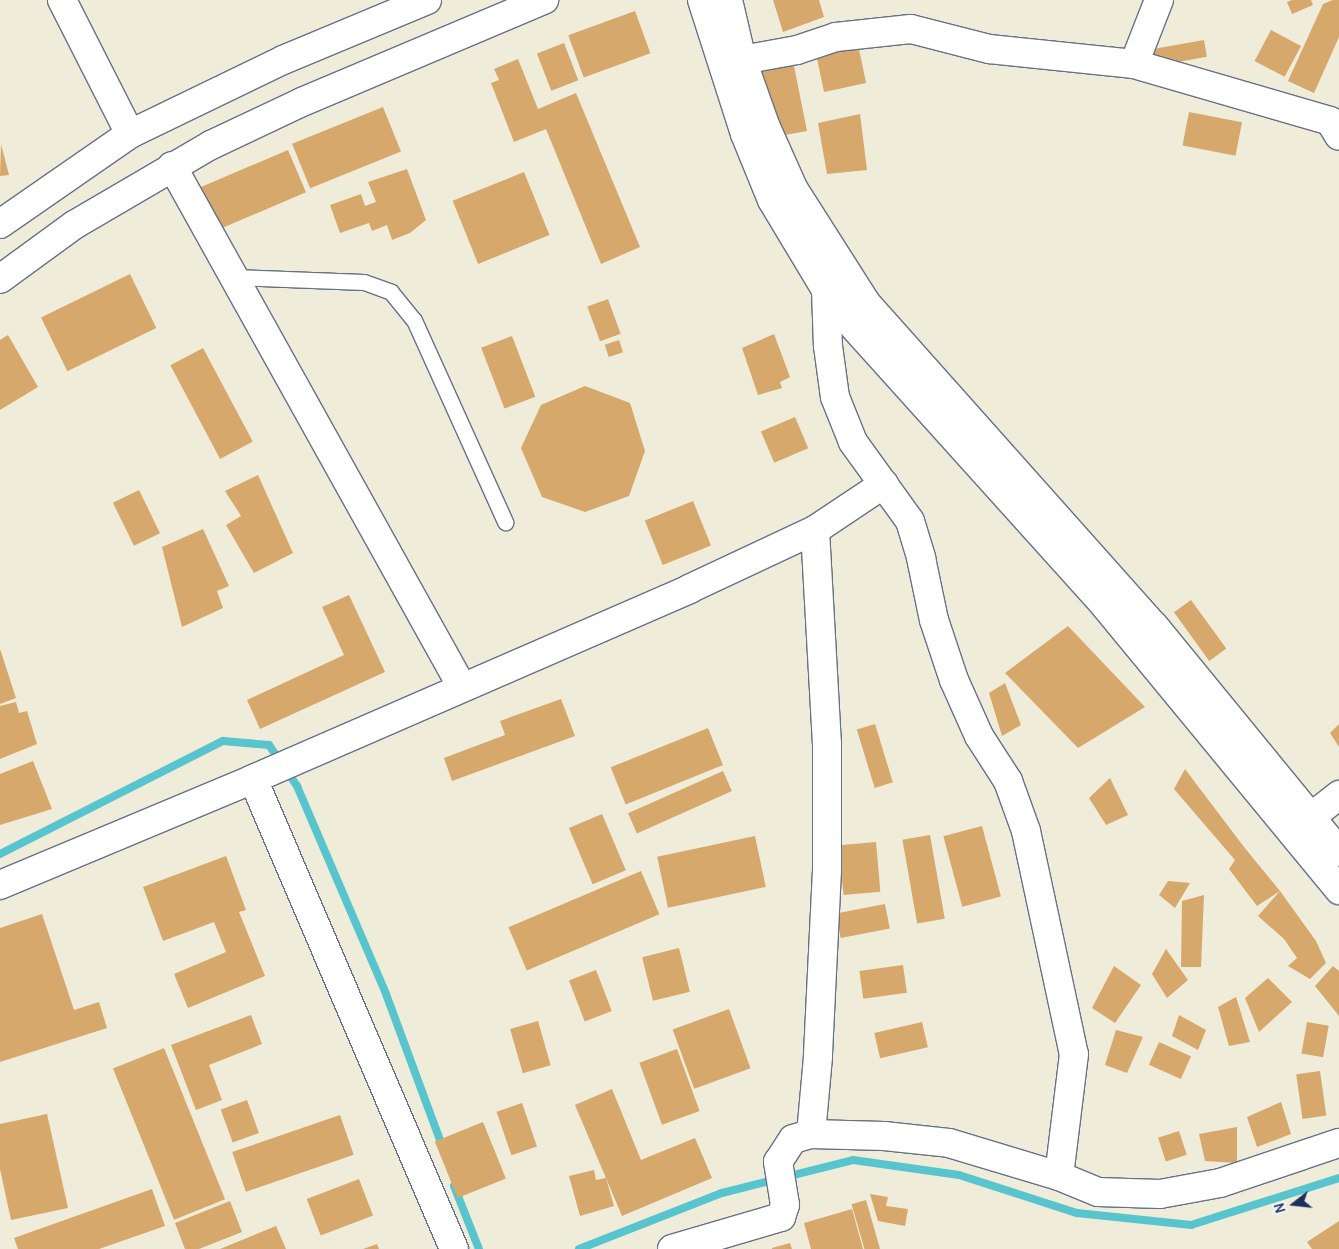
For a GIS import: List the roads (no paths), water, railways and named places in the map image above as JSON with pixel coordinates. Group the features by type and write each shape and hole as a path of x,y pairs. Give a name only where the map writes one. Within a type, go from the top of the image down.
{"street":[{"path":"62,0 130,134"},
{"path":"0,224 130,134 283,60 427,0"},
{"path":"0,279 74,225 172,166 302,102 544,0"},
{"path":"702,0 745,134 772,200 826,290 847,319 1106,607 1339,890"},
{"path":"728,0 742,60 765,125 793,188 867,304 1154,627 1339,852"},
{"path":"1134,64 1159,0"},
{"path":"742,60 796,50 836,37 911,29 989,49 1134,64 1211,89 1330,121 1339,136"},
{"path":"172,166 462,687"},
{"path":"826,290 828,346 835,397 853,442 910,521 921,558 934,620 954,680 979,736 1008,780 1026,831 1074,1054 1059,1176"},
{"path":"0,885 252,779 690,589 815,530 884,484"},
{"path":"811,1134 818,1057 827,870 827,744 815,530"},
{"path":"252,779 454,1249"},
{"path":"1311,818 1339,795"},
{"path":"672,1249 775,1221 781,1217 785,1205 778,1162 793,1139 811,1134 884,1136 949,1144 1059,1176 1098,1192 1160,1194 1220,1183 1339,1143"}],"lane":[{"path":"234,277 364,282 391,292 414,320 505,522"}],"waterway":[{"path":"0,854 223,741 269,745 297,786 386,994 443,1148"},
{"path":"579,1249 722,1193 853,1160 959,1175 1077,1213 1191,1225 1339,1178"},
{"path":"454,1186 479,1249"}]}
